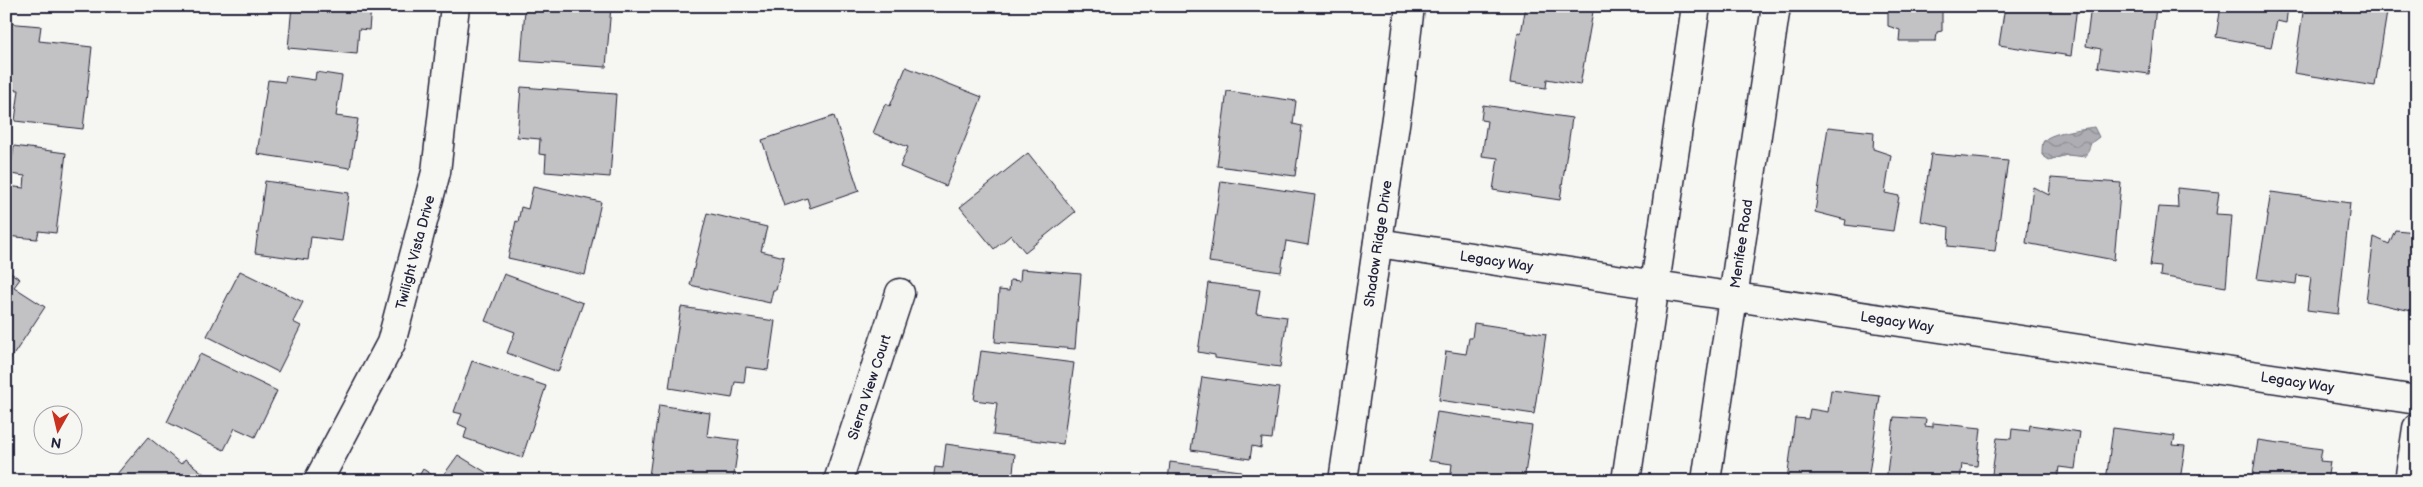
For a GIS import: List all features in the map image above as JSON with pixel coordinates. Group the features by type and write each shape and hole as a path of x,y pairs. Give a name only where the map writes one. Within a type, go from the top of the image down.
{"street":[{"name":"Twilight Vista Drive","path":"318,481 391,343 436,172 455,6"},
{"name":"Shadow Ridge Drive","path":"1343,481 1410,6"},
{"path":"1626,481 1696,6"},
{"name":"Menifee Road","path":"1706,481 1776,6"},
{"name":"Legacy Way","path":"1378,243 2417,400"},
{"name":"Sierra View Court","path":"838,481 900,293"},
{"path":"2409,481 2417,428"}],"water":[{"path":"2094,127 2099,137 2091,143 2086,157 2067,155 2049,160 2042,155 2043,142 2046,139 2067,132"}],"building":[{"path":"292,6 371,6 369,30 359,29 357,54 288,48"},
{"path":"547,6 611,6 606,67 521,61 525,9 546,10"},
{"path":"1526,6 1594,6 1580,85 1547,79 1546,88 1510,83 1518,32 1521,33"},
{"path":"1888,6 1942,6 1942,31 1937,32 1936,41 1899,41 1900,30 1888,26"},
{"path":"2005,6 2077,6 2071,56 1999,45"},
{"path":"2091,6 2156,6 2149,74 2098,67 2101,49 2086,46"},
{"path":"2221,6 2288,6 2286,23 2277,21 2271,47 2216,37"},
{"path":"2304,6 2388,6 2375,86 2294,73"},
{"path":"6,23 41,26 39,41 92,47 83,129 15,121 19,90 6,89"},
{"path":"906,67 982,97 946,186 900,167 908,147 873,133 885,104 890,106"},
{"path":"316,72 342,76 336,116 358,119 350,168 257,154 268,80 285,82 286,76 315,80"},
{"path":"521,87 616,94 610,177 545,172 546,155 539,154 540,139 517,137"},
{"path":"1227,91 1296,101 1293,124 1302,126 1295,176 1217,166"},
{"path":"1483,105 1572,118 1560,200 1493,190 1498,158 1482,156 1487,121 1481,120"},
{"path":"834,116 859,191 810,208 807,198 784,206 762,140"},
{"path":"1828,127 1874,132 1873,149 1891,155 1885,193 1899,196 1893,231 1845,225 1846,220 1815,212"},
{"path":"14,146 66,153 56,233 39,231 37,239 6,236 6,186 24,188 25,176 10,174"},
{"path":"1028,153 1075,212 1025,252 1011,235 994,249 960,207"},
{"path":"1931,154 2008,161 1995,251 1948,246 1949,227 1921,221"},
{"path":"2051,178 2121,183 2114,260 2026,243 2033,187 2049,195"},
{"path":"265,181 349,193 342,241 311,237 308,260 255,253"},
{"path":"1221,181 1315,195 1308,245 1286,241 1281,272 1209,262"},
{"path":"533,187 601,202 585,275 508,258 516,221 518,222 521,207 528,209"},
{"path":"2177,188 2219,192 2216,214 2232,215 2226,287 2160,276 2161,267 2150,266 2158,207 2178,208"},
{"path":"2271,192 2350,203 2338,314 2307,310 2311,277 2297,275 2296,284 2257,279"},
{"path":"707,213 767,227 761,251 784,257 776,290 773,290 770,303 690,285"},
{"path":"2395,230 2417,232 2417,294 2414,293 2416,312 2366,301 2374,237 2389,244"},
{"path":"1021,269 1081,274 1075,349 995,342 999,290 1009,291 1010,280 1020,281"},
{"path":"6,270 20,279 14,287 45,307 6,366"},
{"path":"240,271 303,302 293,322 301,326 278,372 207,336"},
{"path":"504,274 583,303 558,372 507,353 515,332 485,321"},
{"path":"1208,283 1260,290 1256,313 1287,317 1280,367 1215,358 1215,355 1198,352"},
{"path":"681,307 775,321 768,370 746,367 744,383 735,382 732,398 669,388"},
{"path":"1474,323 1546,334 1534,414 1439,400 1446,351 1466,354 1469,338 1472,338"},
{"path":"981,351 1074,363 1063,444 993,435 997,403 974,400"},
{"path":"200,354 277,391 255,437 235,428 224,450 167,422"},
{"path":"472,361 546,386 522,458 464,438 467,428 458,424 462,414 454,412"},
{"path":"1202,377 1279,388 1272,439 1262,438 1261,448 1252,446 1250,459 1191,450"},
{"path":"1831,390 1880,396 1868,481 1787,480 1795,418 1808,419 1810,409 1828,412"},
{"path":"659,405 710,413 707,436 739,440 733,481 679,481 649,476"},
{"path":"1437,412 1532,426 1524,481 1450,481 1452,464 1429,461"},
{"path":"1894,417 1926,419 1925,426 1933,427 1933,423 1981,428 1977,466 1962,464 1960,481 1886,481"},
{"path":"2030,425 2080,432 2075,469 2059,467 2057,481 1991,481 1997,438 2011,439 2012,429 2029,431"},
{"path":"2113,428 2175,436 2173,445 2185,446 2180,481 2106,481"},
{"path":"148,437 181,464 185,459 207,476 203,481 111,481"},
{"path":"2258,440 2322,449 2320,461 2330,462 2327,481 2252,481"},
{"path":"946,444 1015,454 1012,481 933,481 935,467 943,468"},
{"path":"458,455 500,481 416,481 423,469 440,480"},
{"path":"1170,462 1241,471 1240,481 1168,481"}]}
